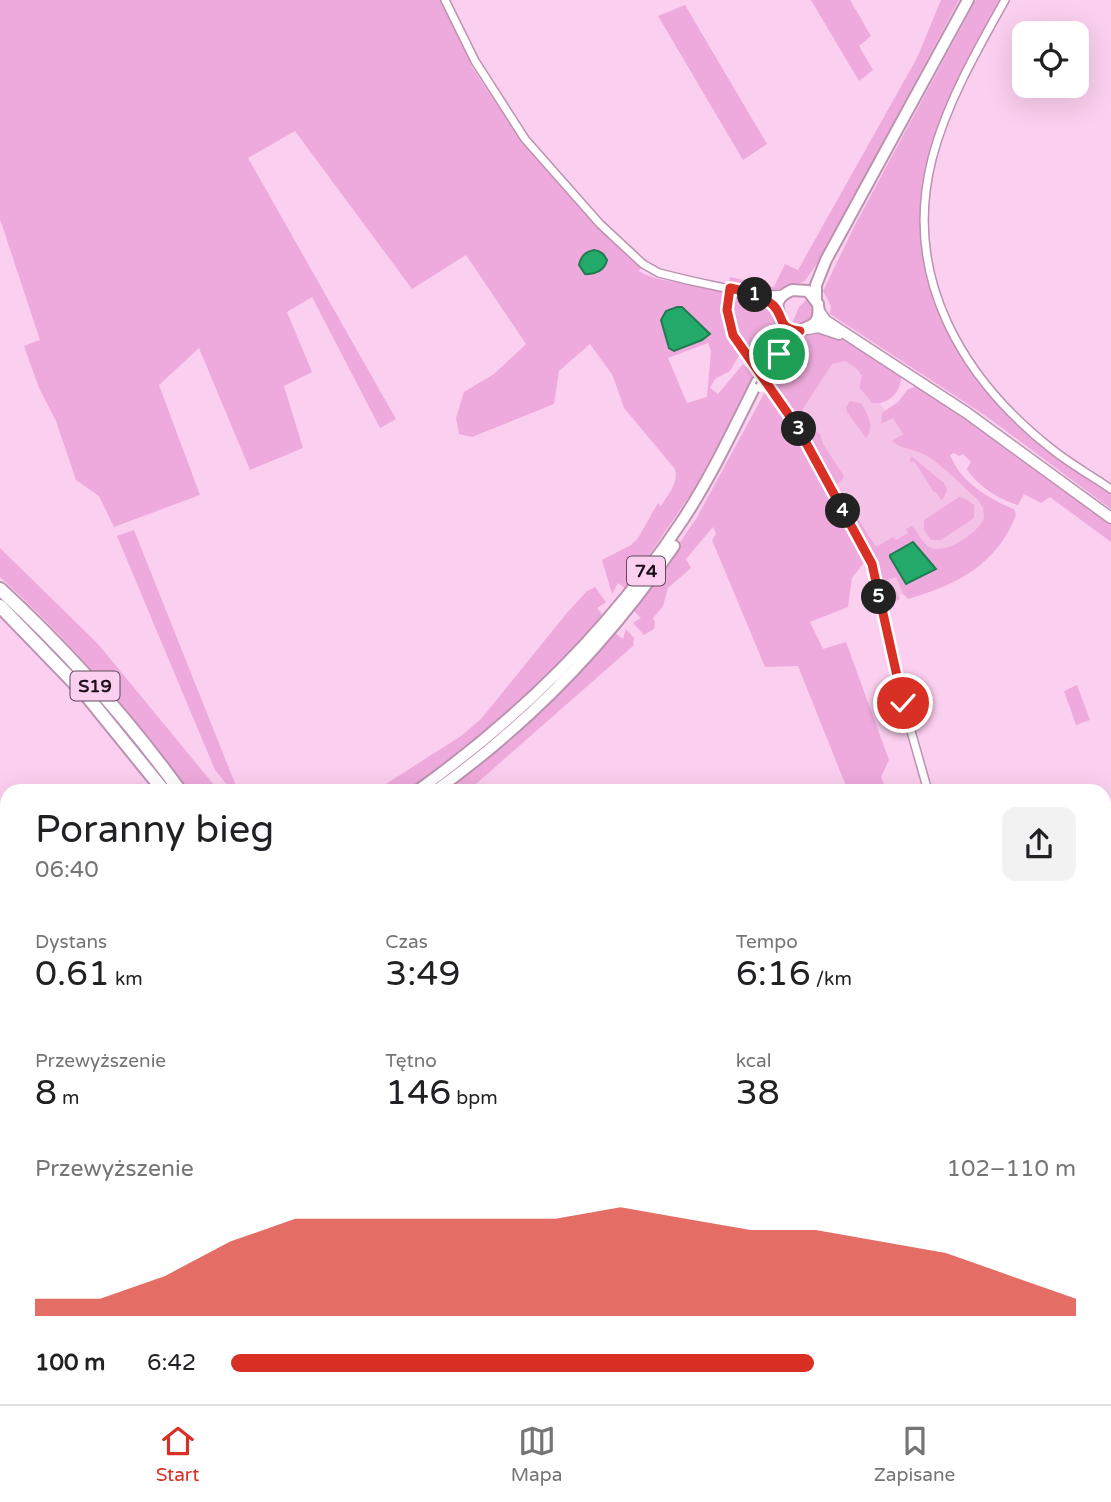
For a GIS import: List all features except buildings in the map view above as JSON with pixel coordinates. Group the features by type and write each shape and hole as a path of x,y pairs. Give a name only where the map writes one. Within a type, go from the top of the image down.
{"highway":[{"name":"S19","path":"0,589 92,682 175,784"},
{"name":"S19","path":"0,606 87,696 158,784"}],"main road":[{"name":"74","path":"426,784 468,753 546,686 619,606 664,547 716,464 767,370 786,341 791,335 816,321 818,305 815,290 826,260 968,0"},
{"name":"74","path":"767,370 781,334 779,302 786,293 808,283 826,260"},
{"path":"797,289 808,291 824,319 967,413 1111,518"},
{"path":"779,317 786,327 804,330 818,327 853,339"},
{"name":"74","path":"444,784 483,755 540,705 633,603 707,494 759,385"}],"street":[{"path":"445,0 475,61 525,139 600,224 651,270 751,293 777,296 786,293"},
{"path":"1005,0 953,103 934,151 924,215 929,269 948,325 971,366 985,384 1040,439 1111,489"},
{"path":"730,288 727,310 733,335 798,428 872,564 903,703 926,784"},
{"path":"751,293 771,304 779,317"}],"shaded area":[{"path":"0,0 443,0 465,45 472,67 523,143 598,228 642,266 639,271 660,279 704,286 725,293 725,326 740,354 730,371 715,379 710,388 718,394 743,364 753,373 749,391 695,488 626,589 618,583 612,594 602,560 631,545 638,538 658,503 661,506 670,493 676,474 675,469 624,408 613,376 590,344 559,371 554,404 472,437 459,434 456,418 464,392 494,374 526,344 466,255 412,289 295,131 248,158 396,419 380,428 312,297 287,312 312,372 284,386 303,448 250,470 199,348 159,385 200,495 114,527 99,496 76,480 56,421 39,388 24,346 40,340 0,219","holes":["708,343 711,351 707,397 687,403 668,358"]},
{"path":"811,0 850,0 871,36 859,46 873,70 859,81"},
{"path":"941,0 959,0 821,258 805,281 778,293 732,285 729,282 730,277 774,287 785,264 798,270 917,58"},
{"path":"976,0 1003,0 964,71 925,181 921,214 925,263 932,290 952,340 985,389 1009,416 1049,451 1111,492 1111,509 986,416 830,314 831,306 823,291 856,223"},
{"path":"685,5 767,144 743,160 658,16"},
{"path":"594,250 603,254 607,260 606,264 599,271 585,274 580,262 584,255"},
{"path":"737,294 769,306 774,315 776,336 762,366 742,342 732,322 732,303"},
{"path":"810,296 815,318 791,326 799,307"},
{"path":"682,307 710,334 674,351 669,348 661,320 666,311"},
{"path":"812,330 840,337 901,374 899,387 893,396 883,402 872,403 859,387 862,376 857,369 845,361 832,364 801,412 805,422 820,434 823,444 844,476 836,484 876,547 893,537 896,540 908,533 906,529 912,526 931,548 945,548 969,536 984,518 983,508 978,500 941,466 923,454 892,441 903,434 893,418 881,424 882,413 898,402 908,389 915,387 933,395 1111,525 1111,542 1050,497 1041,503 1024,494 1018,505 996,496 971,475 967,469 971,462 963,454 959,456 954,453 950,455 955,465 973,486 997,502 1014,509 1016,515 998,547 973,570 942,587 908,599 896,577 884,581 888,592 896,591 900,599 885,601 877,573 797,421 770,377 790,340"},
{"path":"829,354 868,362 878,400 889,416 894,415 988,501 975,562 901,595 887,596 791,408"},
{"path":"766,390 798,438 866,560 852,578 848,607 810,622 823,649 846,642 889,760 881,777 884,784 845,784 798,666 765,667 712,540 716,534 713,527 686,559 691,568 668,588 663,606 653,618 654,629 644,635 633,623 641,618 634,611 636,606 696,519"},
{"path":"850,401 861,403 868,416 870,429 866,438 847,412 846,407"},
{"path":"911,456 944,483 947,490 944,498 941,500 934,492 914,461 910,463"},
{"path":"959,497 974,505 974,518 941,540 931,540 924,530 924,520"},
{"path":"134,530 235,784 226,784 215,770 117,536"},
{"path":"913,542 936,569 906,584 890,555"},
{"path":"0,548 98,644 213,784 183,784 100,679 0,577"},
{"path":"595,587 606,602 597,608 603,615 591,632 505,717 421,784 386,784 461,736 481,719 587,591"},
{"path":"626,629 634,638 633,646 476,784 456,784 512,740 614,632 623,639"},
{"path":"1077,685 1090,720 1076,725 1064,691"}],"route":[{"path":"779,354 791,335 800,331 786,327 771,304 751,293 730,288 727,310 733,335 788,411 872,564 903,703"}]}
